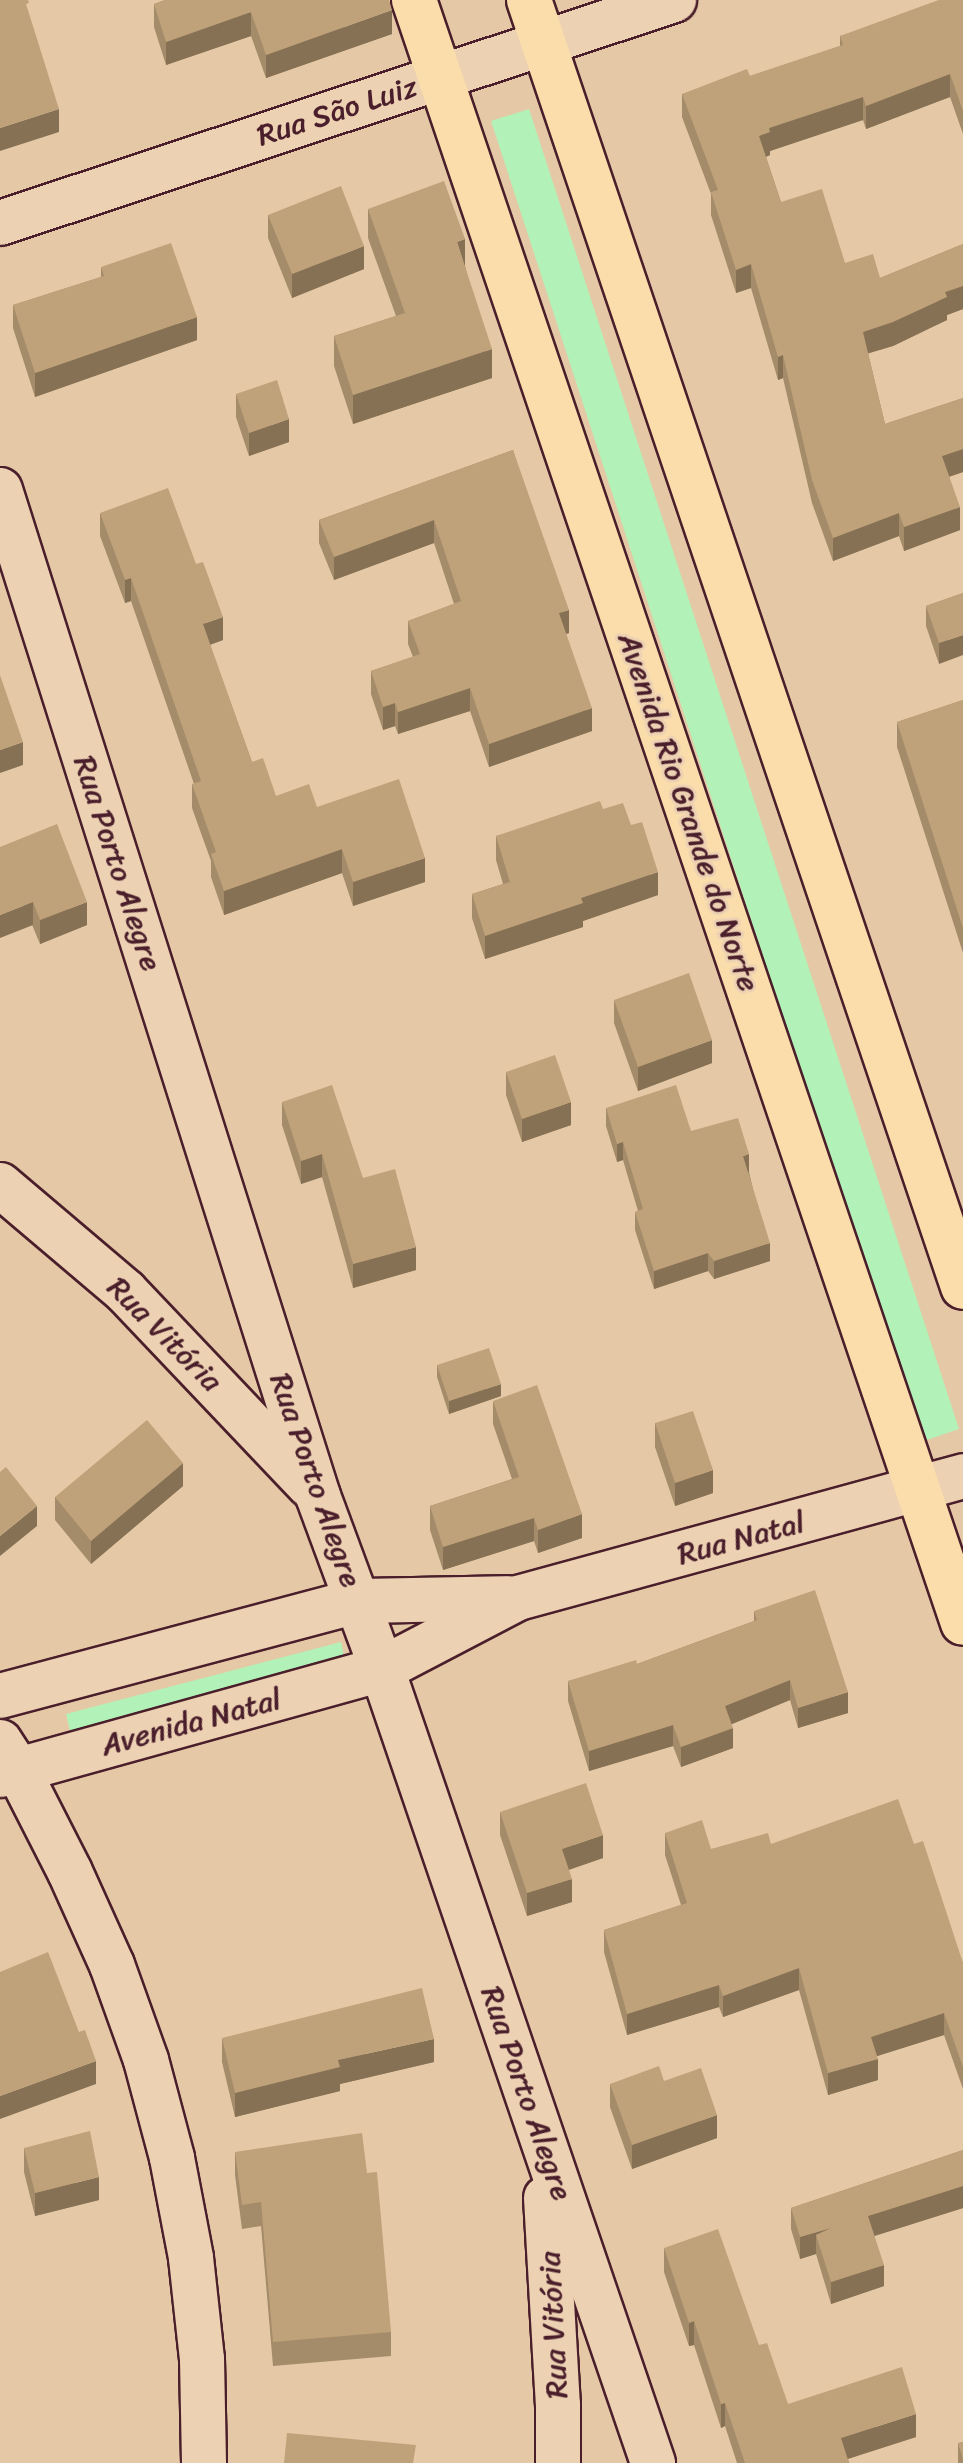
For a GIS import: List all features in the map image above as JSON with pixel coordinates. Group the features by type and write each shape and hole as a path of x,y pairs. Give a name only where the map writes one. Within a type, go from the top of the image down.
{"main road":[{"name":"Avenida Rio Grande do Norte","path":"414,0 921,1490 963,1623"},
{"path":"529,0 963,1287"}],"street":[{"name":"Rua São Luiz","path":"0,223 674,0"},
{"name":"Rua Porto Alegre","path":"0,490 318,1496 382,1669 653,2463"},
{"name":"Rua Vitória","path":"0,1185 126,1292 318,1496"},
{"name":"Rua Natal","path":"382,1669 518,1598 963,1476"},
{"name":"Rua Natal","path":"357,1601 518,1598"},
{"path":"0,1696 357,1601"},
{"name":"Avenida Natal","path":"6,1762 382,1669"},
{"path":"6,1762 112,1965 153,2088 172,2158 191,2258 202,2359 204,2463"},
{"name":"Rua Vitória","path":"542,2139 558,2405 558,2463"}],"green space":[{"path":"529,109 959,1429 921,1442 491,121"},
{"path":"341,1642 346,1667 73,1743 66,1714"}],"building":[{"path":"0,0 28,0 26,4 59,109 0,128"},
{"path":"165,0 389,0 392,10 266,55 251,12 166,42 154,4"},
{"path":"939,0 963,0 963,111 950,74 866,106 863,97 769,128 770,132 759,136 781,202 822,189 845,263 873,254 880,278 963,244 963,286 945,292 947,297 893,322 863,332 885,424 963,398 963,449 942,456 960,507 904,527 899,513 833,538 812,480 783,355 778,357 751,264 736,270 711,192 718,190 682,94 747,69 750,76 843,45 840,36"},
{"path":"444,181 465,239 457,242 492,349 353,395 334,336 405,313 368,209"},
{"path":"341,186 364,246 292,274 268,215"},
{"path":"171,243 197,317 35,373 13,305 104,276 101,267"},
{"path":"277,380 289,419 249,433 236,394"},
{"path":"513,450 569,610 559,613 592,708 489,744 470,688 398,712 395,703 383,707 371,671 420,654 408,621 461,601 434,520 334,557 319,520"},
{"path":"168,488 196,564 203,562 223,617 203,624 252,762 263,758 276,796 309,784 317,807 399,779 425,858 353,882 342,849 224,891 211,854 216,852 192,784 201,781 131,578 125,580 100,513"},
{"path":"963,593 963,635 939,643 926,606"},
{"path":"0,675 23,742 0,750"},
{"path":"963,700 963,928 897,722"},
{"path":"600,801 603,809 623,803 631,825 642,822 658,872 581,898 583,903 485,936 472,894 510,882 496,836"},
{"path":"57,824 87,902 40,920 33,902 0,915 0,847"},
{"path":"689,973 712,1040 638,1067 614,1000"},
{"path":"555,1055 571,1102 522,1119 506,1072"},
{"path":"332,1085 363,1178 395,1169 416,1247 353,1264 322,1154 301,1161 282,1102"},
{"path":"676,1085 691,1131 738,1118 749,1154 743,1156 770,1243 714,1261 708,1253 654,1271 635,1212 643,1209 623,1142 617,1144 606,1108"},
{"path":"489,1348 501,1384 449,1401 437,1365"},
{"path":"537,1385 582,1514 538,1530 534,1518 443,1547 430,1506 519,1477 493,1401"},
{"path":"693,1411 713,1470 675,1483 655,1423"},
{"path":"147,1420 183,1463 91,1541 55,1497"},
{"path":"6,1467 37,1506 0,1536 0,1472"},
{"path":"815,1590 848,1692 798,1708 790,1680 725,1706 733,1728 681,1747 673,1725 589,1751 568,1681 636,1660 637,1664 757,1620 754,1611"},
{"path":"586,1783 603,1835 562,1849 572,1879 527,1893 500,1812"},
{"path":"898,1799 914,1844 923,1841 963,1963 963,2067 944,2013 871,2037 878,2059 828,2073 799,1968 723,1996 719,1985 627,2014 604,1930 687,1903 665,1833 702,1820 711,1849 768,1833 771,1844"},
{"path":"48,1952 79,2032 85,2030 96,2061 0,2096 0,1972"},
{"path":"422,1988 434,2039 338,2060 340,2067 235,2093 222,2038"},
{"path":"659,2066 664,2081 701,2068 717,2115 632,2145 610,2084"},
{"path":"90,2131 99,2177 35,2193 24,2148"},
{"path":"362,2133 367,2173 377,2172 391,2332 273,2342 261,2202 242,2205 235,2152"},
{"path":"963,2150 963,2186 868,2216 884,2265 831,2282 816,2235 831,2228 800,2237 791,2208"},
{"path":"718,2229 759,2345 767,2343 788,2404 902,2367 916,2414 841,2438 849,2463 745,2463 725,2403 721,2404 694,2321 689,2323 664,2248"},
{"path":"287,2433 416,2445 413,2463 284,2463"},
{"path":"963,2442 963,2459 958,2443"}]}
